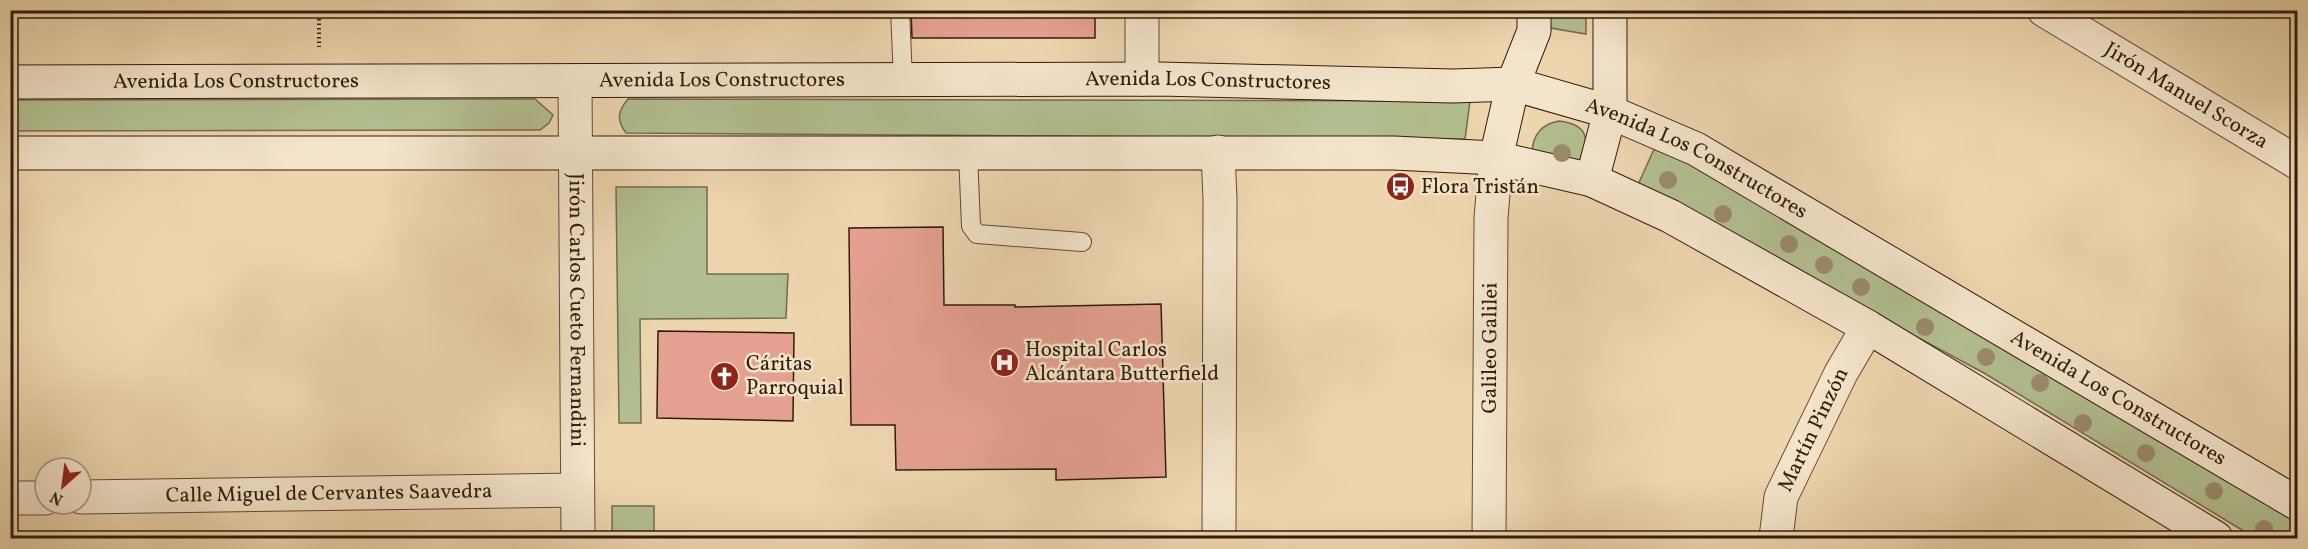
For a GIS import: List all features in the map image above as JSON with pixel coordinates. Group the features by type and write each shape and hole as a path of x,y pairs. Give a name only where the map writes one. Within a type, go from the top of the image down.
{"street":[{"path":"1142,10 1142,80"},
{"name":"Galileo Galilei","path":"1488,538 1491,218 1496,158 1513,84 1534,31 1534,10"},
{"path":"1592,180 1610,112 1610,10"},
{"name":"Jirón Manuel Scorza","path":"2055,13 2298,163"},
{"name":"Avenida Los Constructores","path":"10,82 1142,80 1454,86 1513,84 1610,112 1696,149 2298,504"},
{"name":"Jirón Carlos Cueto Fernandini","path":"575,82 578,538"},
{"path":"10,153 1218,152 1394,153 1496,158 1592,180 1670,216 1868,327 2216,538"},
{"path":"1218,152 1220,199 1219,538"},
{"name":"Martín Pinzón","path":"1776,538 1781,497 1841,373 1868,327"},
{"name":"Calle Miguel de Cervantes Saavedra","path":"93,497 577,490"},
{"path":"10,498 33,498"}],"lane":[{"path":"900,10 903,80"},
{"path":"968,153 972,226 977,234 986,237 1082,242"}],"path":[{"path":"319,10 320,34"}],"green space":[{"path":"1539,11 1586,11 1586,34 1539,26"},
{"path":"535,99 553,115 549,123 540,130 11,131 11,100"},
{"path":"628,99 1470,101 1465,139 626,133 619,115"},
{"path":"1559,121 1578,127 1585,137 1581,168 1532,152 1536,135 1543,127"},
{"path":"1655,147 1781,208 2297,516 2297,538 2255,538 1984,373 1637,187"},
{"path":"616,187 707,187 707,274 788,274 786,318 640,319 641,423 619,423"},
{"path":"612,506 654,506 654,538 612,538"}],"building":[{"path":"911,10 1095,10 1095,38 912,38"},
{"path":"943,227 944,305 1015,305 1015,307 1161,304 1166,477 1056,480 1056,469 896,470 895,425 851,425 849,228"},
{"name":"Cáritas Parroquial","path":"658,331 794,333 793,421 657,418"}],"place":[{"name":"Flora Tristán","path":"1400,187"},
{"name":"Hospital Carlos Alcántara Butterfield","path":"1004,362"},
{"name":"Cáritas Parroquial","path":"725,376"}]}
